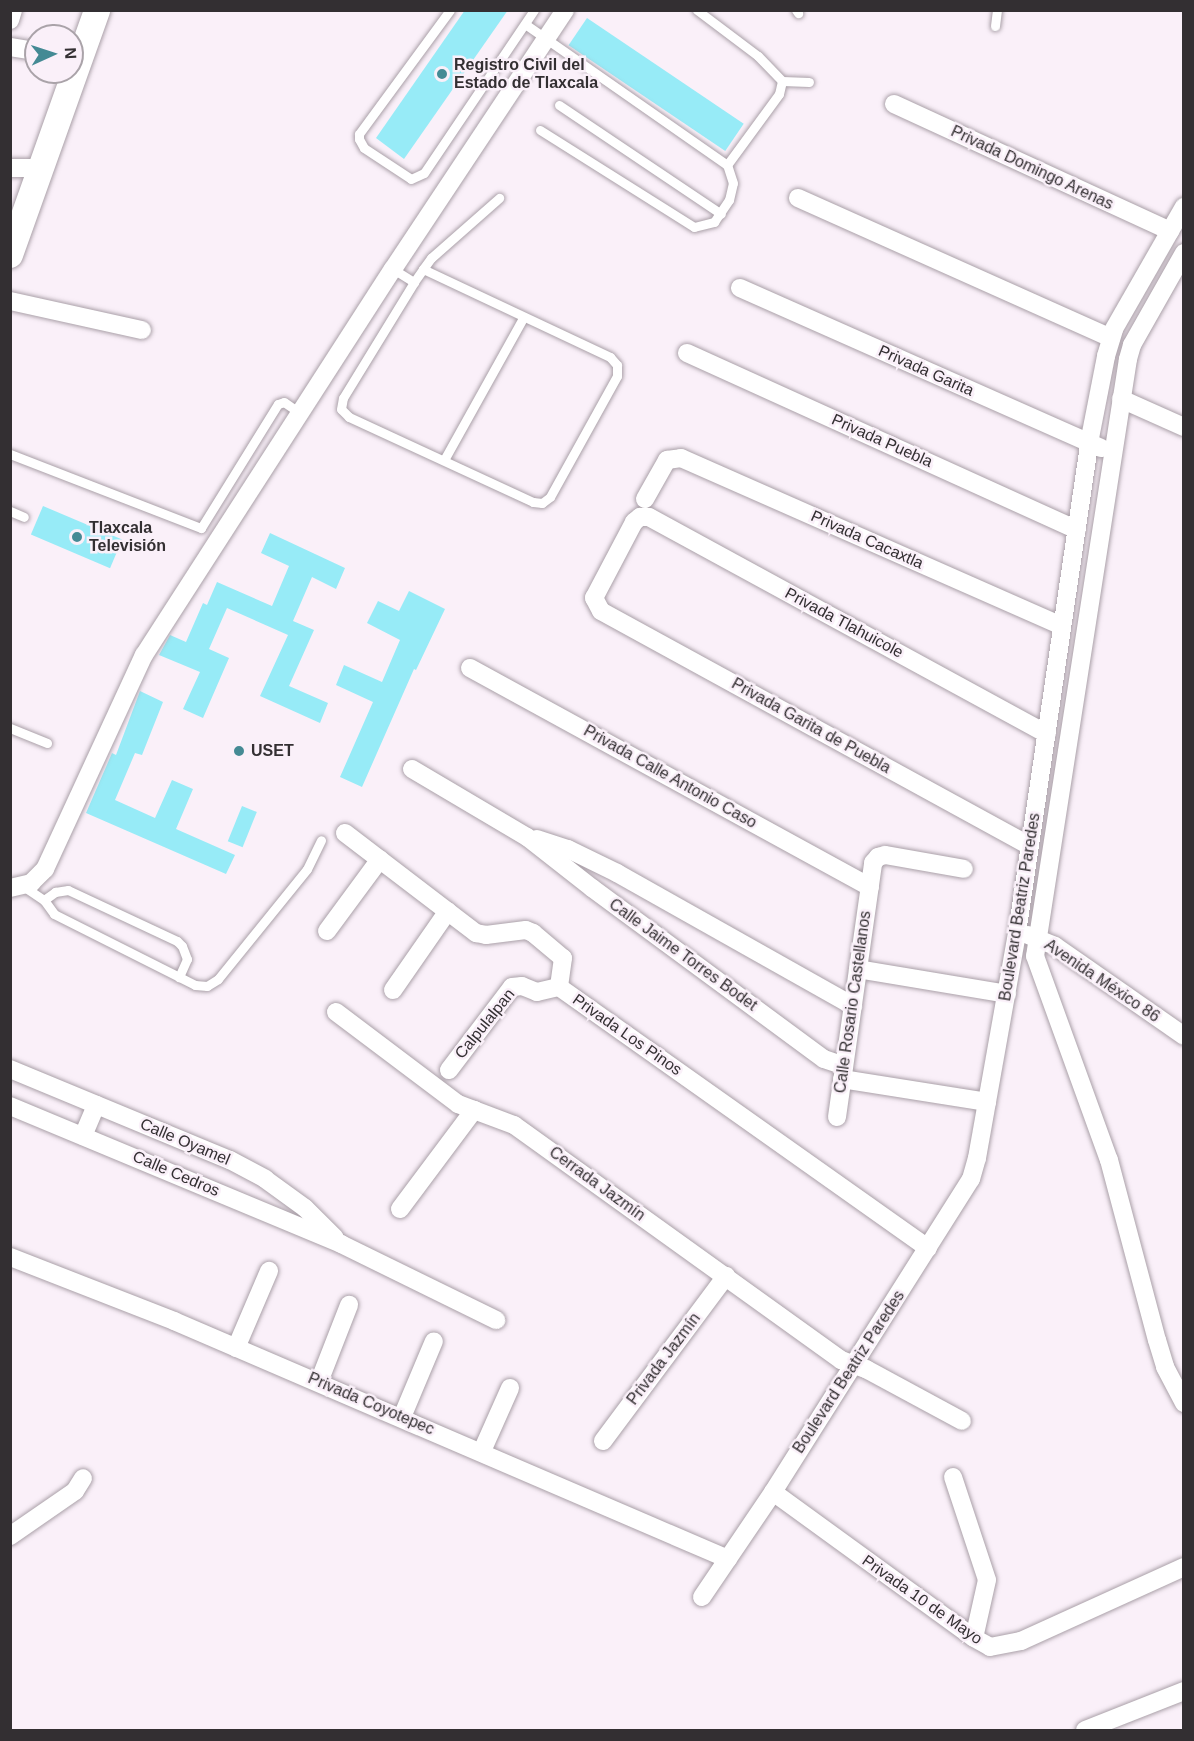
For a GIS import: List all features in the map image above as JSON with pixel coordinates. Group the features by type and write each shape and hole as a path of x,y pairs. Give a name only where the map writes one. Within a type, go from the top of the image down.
{"street":[{"path":"10,20 13,10"},
{"path":"84,40 97,10"},
{"path":"16,887 39,877 50,861 144,655 393,269 565,10"},
{"path":"10,255 42,168 68,84"},
{"name":"Privada Domingo Arenas","path":"894,104 1170,231"},
{"path":"10,168 42,168"},
{"path":"798,198 1111,338"},
{"name":"Boulevard Beatriz Paredes","path":"702,1597 773,1492 971,1179 1007,994 1089,443 1111,338 1184,207"},
{"name":"Boulevard Beatriz Paredes","path":"1184,253 1132,345 1121,399 1035,956 1109,1160 1165,1367 1184,1403"},
{"name":"Privada Garita","path":"740,288 1113,452"},
{"path":"10,301 142,330"},
{"name":"Privada Puebla","path":"687,353 1077,530"},
{"path":"1121,399 1184,427"},
{"name":"Privada Cacaxtla","path":"645,499 664,464 672,458 681,458 1062,626"},
{"name":"Privada Garita de Puebla","path":"640,517 633,522 596,593 595,603 601,611 1030,846"},
{"name":"Privada Tlahuicole","path":"640,517 649,517 1047,734"},
{"name":"Privada Calle Antonio Caso","path":"470,668 870,887"},
{"name":"Calle Jaime Torres Bodet","path":"412,769 527,837 592,888 843,1072 987,1102"},
{"name":"Privada Los Pinos","path":"345,833 481,935 526,930 533,933 563,958 559,987 928,1248"},
{"name":"Calle Jaime Torres Bodet","path":"527,837 568,849 617,873 853,1006"},
{"name":"Calle Rosario Castellanos","path":"837,1117 873,863 882,855 964,869"},
{"path":"327,931 380,859"},
{"path":"393,990 448,911"},
{"name":"Avenida México 86","path":"1017,933 1039,938 1055,946 1184,1036"},
{"path":"858,969 1007,994"},
{"name":"Calpulalpan","path":"449,1070 513,987 522,986 537,992 559,987"},
{"name":"Cerrada Jazmín","path":"336,1012 458,1104 514,1125 853,1366 866,1369 962,1421"},
{"name":"Calle Oyamel","path":"10,1069 230,1160 265,1179 305,1208 341,1244"},
{"path":"83,1136 96,1105"},
{"name":"Calle Cedros","path":"10,1106 341,1244 496,1320"},
{"path":"400,1209 474,1110"},
{"name":"Privada Coyotepec","path":"10,1257 93,1287 319,1382 728,1559"},
{"path":"236,1348 268,1271"},
{"name":"Privada Jazmín","path":"603,1442 726,1276"},
{"path":"319,1382 349,1305"},
{"path":"402,1417 434,1341"},
{"path":"482,1451 510,1388"},
{"path":"953,1476 987,1580 974,1638"},
{"path":"10,1536 75,1491 83,1478"},
{"name":"Privada 10 de Mayo","path":"773,1492 974,1638 990,1647 1021,1641 1184,1567"},
{"path":"1085,1731 1184,1691"}],"lane":[{"path":"450,10 359,134 361,145 364,148 411,179 424,173 534,10"},
{"path":"697,10 758,57 782,81 809,82"},
{"path":"995,26 998,10"},
{"path":"525,24 727,165 732,176 732,190 721,214 714,222 694,227 684,223 540,130"},
{"path":"727,165 779,94 782,81"},
{"path":"559,105 721,214"},
{"path":"423,269 610,357 617,365 616,376 547,500 533,502 349,417 341,409 343,398 414,282 423,269 433,255 498,198"},
{"path":"393,269 414,282"},
{"path":"444,460 523,318"},
{"path":"10,454 201,528 278,404 284,402 300,413"},
{"path":"10,511 24,517"},
{"path":"10,728 47,743"},
{"path":"16,887 44,900 54,914 201,987 218,979 307,869 321,840"},
{"path":"44,900 55,892 69,890 177,941 186,952 187,959 179,977"}],"building":[{"name":"Registro Civil del Estado de Tlaxcala","path":"465,10 508,10 404,159 376,138"},
{"path":"587,18 744,124 725,151 569,45"},
{"name":"Tlaxcala Televisión","path":"43,506 122,540 110,568 31,535"},
{"path":"270,533 345,568 336,589 312,577 293,621 314,630 289,686 328,703 320,723 260,696 288,635 227,608 209,649 229,658 203,718 183,709 200,672 159,655 170,635 186,642 203,603 207,605 217,582 272,606 289,566 261,553"},
{"path":"409,591 445,609 416,670 414,669 362,787 340,777 373,702 336,685 344,665 382,682 400,640 367,623 378,601 399,611"},
{"path":"140,691 163,702 142,755 135,753 115,800 155,818 172,780 193,789 176,829 235,855 226,874 86,813 112,753 116,755"},
{"path":"242,806 257,812 243,847 228,841"}],"place":[{"name":"Registro Civil del Estado de Tlaxcala","path":"442,74"},
{"name":"Tlaxcala Televisión","path":"77,537"},
{"name":"USET","path":"239,751"}]}
